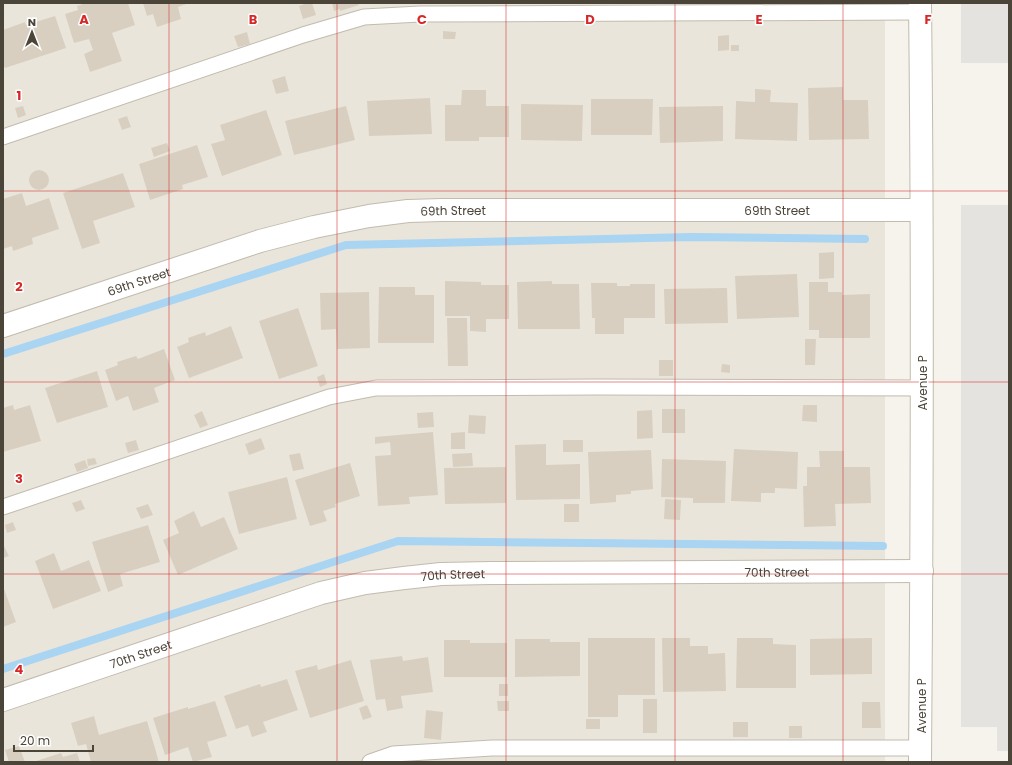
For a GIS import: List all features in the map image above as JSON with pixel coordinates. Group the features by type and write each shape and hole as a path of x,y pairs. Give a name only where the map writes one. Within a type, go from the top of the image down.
{"street":[{"name":"Avenue P","path":"920,8 922,388 920,755"},
{"name":"69th Street","path":"3,326 260,241 314,227 369,216 408,211 921,210"},
{"name":"70th Street","path":"3,700 321,593 365,583 441,574 922,570"}],"lane":[{"path":"3,137 303,35 364,17 428,14 920,8"},
{"path":"3,507 329,397 376,388 922,388"},
{"path":"370,762 393,754 492,748 920,755"}],"shaded area":[{"path":"3,3 885,3 885,762 3,762"},
{"path":"961,3 1009,3 1009,63 961,63"},
{"path":"961,205 1009,205 1009,751 997,751 997,727 961,727"}],"building":[{"path":"86,3 128,3 135,25 112,33 122,61 90,72 84,54 93,50 89,39 74,43 65,14 78,10 77,6"},
{"path":"143,3 189,3 178,7 181,19 157,27 153,14 147,16"},
{"path":"312,3 316,15 303,19 299,6"},
{"path":"332,3 358,3 359,5 340,11 340,9 334,11"},
{"path":"55,16 66,48 5,68 3,64 3,30 25,22 26,25"},
{"path":"443,31 456,32 455,39 443,39"},
{"path":"247,32 250,44 238,47 234,36"},
{"path":"729,35 729,50 718,51 718,36"},
{"path":"731,45 739,45 739,51 731,51"},
{"path":"285,76 289,91 276,94 272,80"},
{"path":"843,87 843,100 868,100 869,139 809,140 808,88"},
{"path":"755,89 771,90 770,102 798,103 797,141 735,139 736,101 755,102"},
{"path":"462,90 486,90 486,106 509,106 509,137 479,137 479,141 445,141 445,105 461,105"},
{"path":"430,98 432,134 369,136 367,101"},
{"path":"591,99 653,99 652,135 591,135"},
{"path":"521,104 583,105 582,141 521,140"},
{"path":"23,106 26,115 18,118 15,108"},
{"path":"346,106 355,140 294,155 285,121"},
{"path":"723,106 723,141 660,143 659,107"},
{"path":"266,110 282,155 222,176 211,144 225,140 220,125"},
{"path":"127,116 131,127 122,130 118,119"},
{"path":"167,143 170,151 154,157 151,148"},
{"path":"197,145 208,177 182,185 183,189 150,200 139,164"},
{"path":"39,170 46,173 49,180 46,187 39,190 32,187 29,180 32,173"},
{"path":"123,173 135,207 93,221 100,243 82,249 63,193"},
{"path":"22,193 26,206 49,198 59,229 32,238 33,244 13,251 12,246 3,249 3,199"},
{"path":"834,252 834,278 819,279 819,253"},
{"path":"797,274 799,317 737,319 735,276"},
{"path":"445,281 481,282 481,285 509,285 509,319 486,319 486,332 470,331 470,316 445,316"},
{"path":"552,281 552,284 579,284 580,329 518,329 517,282"},
{"path":"809,282 828,282 828,292 842,292 842,295 870,294 870,338 819,338 819,330 809,330"},
{"path":"591,283 617,283 617,286 630,286 630,284 655,284 655,318 624,318 624,334 595,334 595,318 592,318"},
{"path":"379,287 415,287 415,295 434,295 434,343 378,343"},
{"path":"727,288 728,323 665,324 664,289"},
{"path":"369,292 370,348 337,349 336,329 321,330 320,293"},
{"path":"298,308 318,366 279,379 259,321"},
{"path":"447,318 467,318 468,366 448,366"},
{"path":"231,326 243,358 189,378 177,347 189,342 188,338 205,332 206,336"},
{"path":"805,339 816,339 815,365 805,365"},
{"path":"164,349 175,380 154,388 159,402 133,411 128,396 116,401 105,370 118,365 117,362 136,356 138,359"},
{"path":"659,360 673,360 673,376 659,376"},
{"path":"722,364 730,365 730,373 721,372"},
{"path":"97,371 108,407 57,423 45,388"},
{"path":"324,374 327,384 320,387 317,377"},
{"path":"13,405 14,410 30,405 41,441 3,452 3,408"},
{"path":"803,405 817,405 817,422 802,421"},
{"path":"662,409 685,409 685,433 662,433"},
{"path":"652,410 653,438 637,439 637,411"},
{"path":"202,411 208,425 200,428 194,415"},
{"path":"433,412 434,427 418,428 417,413"},
{"path":"469,415 486,416 485,434 468,433"},
{"path":"433,432 438,495 409,497 410,504 378,506 375,456 391,455 390,442 375,444 375,437"},
{"path":"465,432 465,449 451,449 451,433"},
{"path":"261,438 265,449 249,455 245,444"},
{"path":"136,440 139,450 128,453 125,443"},
{"path":"563,440 583,440 583,452 563,452"},
{"path":"546,444 546,465 580,464 580,499 516,500 515,445"},
{"path":"734,449 798,452 797,489 775,488 775,493 761,493 761,502 731,501"},
{"path":"651,450 653,489 631,491 631,494 616,495 616,502 590,504 588,452"},
{"path":"819,451 844,451 844,467 870,467 871,503 835,504 836,526 804,527 803,486 807,486 807,467 820,467"},
{"path":"300,453 304,469 293,471 289,455"},
{"path":"472,453 473,466 453,467 452,454"},
{"path":"95,458 97,464 88,466 87,459"},
{"path":"662,459 726,461 725,503 693,503 693,498 661,497"},
{"path":"85,460 88,468 77,472 74,464"},
{"path":"350,463 360,496 335,504 336,507 323,511 327,521 310,526 295,480"},
{"path":"506,467 506,503 445,504 444,468"},
{"path":"287,477 297,519 239,534 228,492"},
{"path":"665,499 681,500 680,520 664,519"},
{"path":"81,500 85,509 76,512 72,503"},
{"path":"148,504 153,515 141,519 136,508"},
{"path":"564,504 579,504 579,522 564,522"},
{"path":"194,511 201,527 224,517 238,549 178,575 163,540 179,533 174,521"},
{"path":"13,522 16,530 7,533 5,525"},
{"path":"148,525 160,562 120,574 123,586 108,592 92,542"},
{"path":"3,546 9,556 3,558"},
{"path":"54,553 61,571 89,560 101,591 53,609 35,561"},
{"path":"3,586 16,622 3,627"},
{"path":"588,638 655,638 655,695 618,695 618,717 588,717"},
{"path":"662,638 690,638 690,646 708,646 708,654 725,653 726,691 663,692"},
{"path":"737,638 773,638 773,644 796,645 796,688 736,688"},
{"path":"872,638 872,674 810,675 810,639"},
{"path":"515,639 550,639 550,642 580,642 580,676 515,677"},
{"path":"444,640 470,640 470,643 507,643 507,677 444,677"},
{"path":"402,656 403,661 428,657 433,692 401,696 403,708 387,711 385,699 376,700 370,660"},
{"path":"351,660 364,701 310,718 295,671 317,665 318,670"},
{"path":"287,679 298,710 263,722 267,732 252,737 248,725 236,729 224,696 260,684 261,687"},
{"path":"499,684 508,684 508,696 499,696"},
{"path":"643,699 657,699 657,733 643,733"},
{"path":"215,701 227,736 207,742 212,757 193,762 188,747 165,755 153,718 188,707 188,709"},
{"path":"497,701 509,701 509,711 498,711"},
{"path":"862,702 880,702 881,728 862,728"},
{"path":"367,705 372,717 363,720 359,708"},
{"path":"426,710 443,712 441,740 424,738"},
{"path":"94,716 99,735 147,721 159,762 91,762 86,744 78,746 71,723"},
{"path":"586,719 600,719 600,729 586,729"},
{"path":"733,722 748,722 748,737 733,737"},
{"path":"789,726 802,726 802,738 789,738"},
{"path":"19,746 25,762 9,762 5,750"},
{"path":"61,753 63,757 77,753 80,762 33,762"}],"waterway":[{"path":"3,354 346,245 691,237 865,239"},
{"path":"3,669 398,541 883,546"}]}
